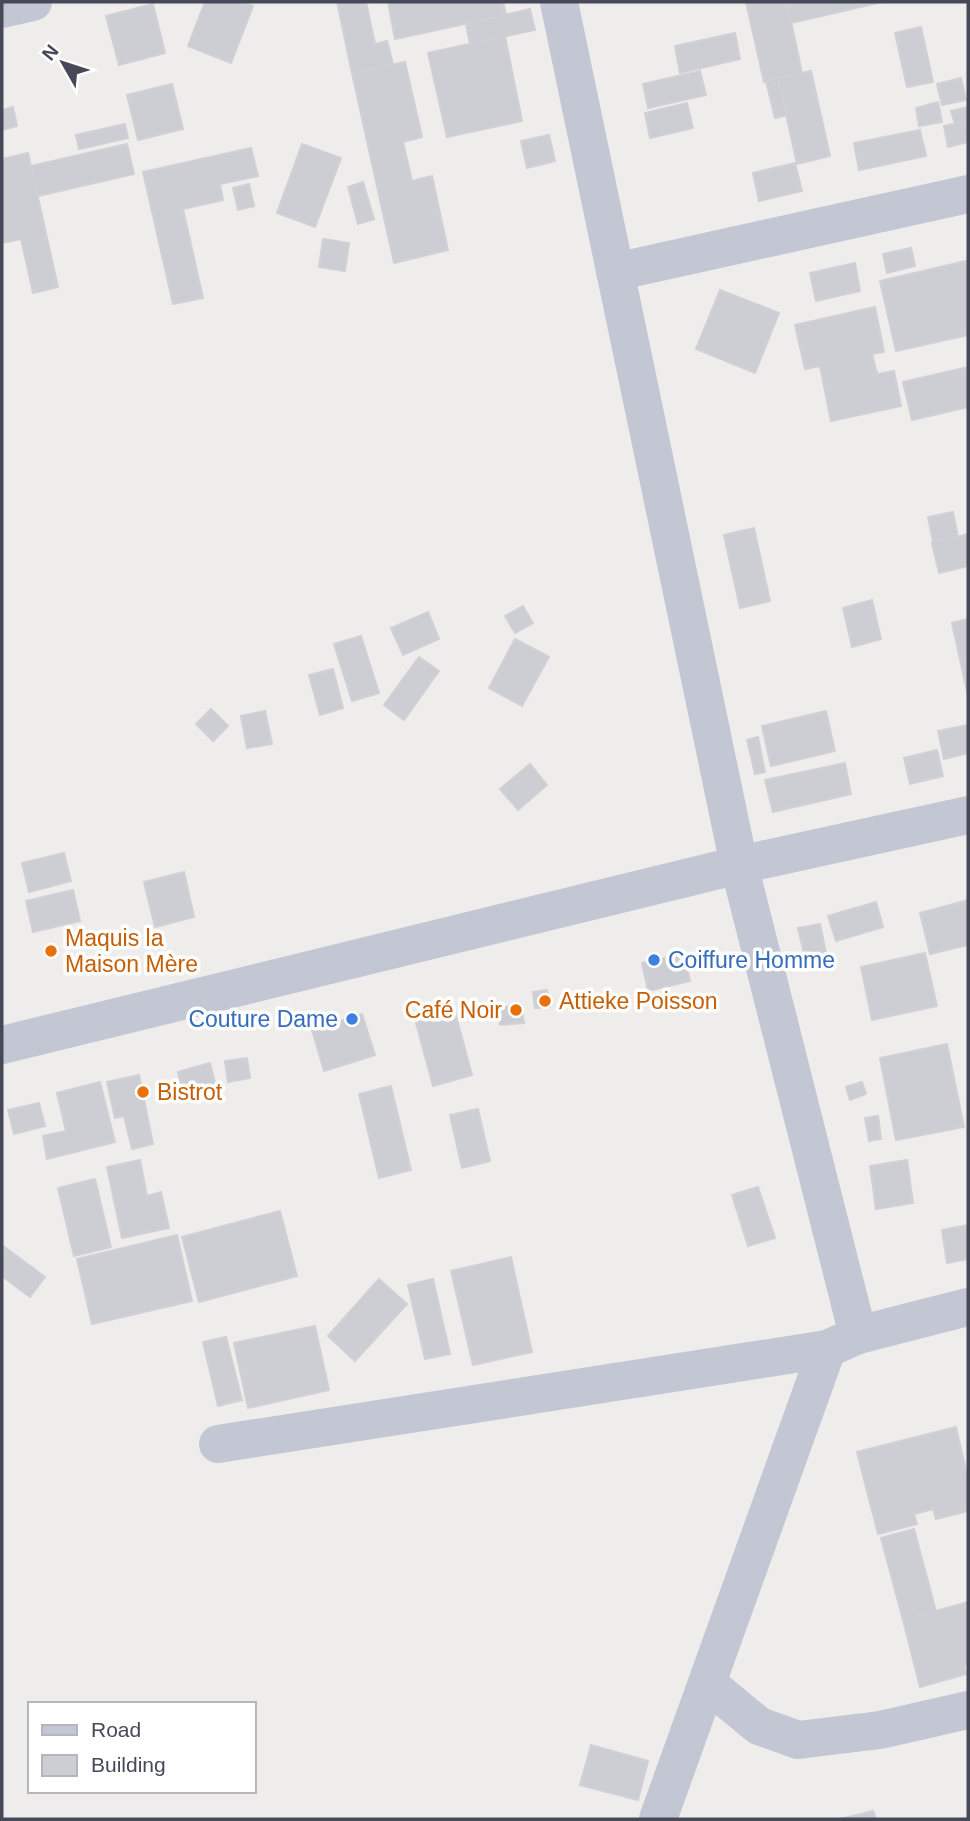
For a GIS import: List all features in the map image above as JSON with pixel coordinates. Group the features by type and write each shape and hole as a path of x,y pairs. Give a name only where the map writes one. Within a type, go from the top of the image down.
{"street":[{"path":"2,9 33,2"},
{"path":"559,2 739,865 842,1342 658,1819"},
{"path":"615,272 968,194"},
{"path":"2,1045 739,865 968,815"},
{"path":"218,1444 842,1342 968,1307"},
{"path":"708,1684 758,1726 798,1740 880,1730 968,1710"}],"building":[{"path":"205,2 243,2 253,6 231,63 188,46"},
{"path":"337,2 366,2 375,44 387,41 393,64 352,73"},
{"path":"388,2 503,2 506,15 395,39"},
{"path":"746,2 787,2 802,73 764,82"},
{"path":"787,2 882,2 791,23"},
{"path":"153,4 165,53 119,65 106,16"},
{"path":"530,9 535,30 470,44 466,24"},
{"path":"921,27 933,82 907,87 895,33"},
{"path":"735,33 740,59 680,73 675,46"},
{"path":"505,36 522,121 447,137 428,53"},
{"path":"405,62 422,137 403,142 412,181 432,176 448,250 394,263 352,73"},
{"path":"700,71 706,95 648,108 643,84"},
{"path":"811,71 830,156 797,164 778,78"},
{"path":"778,78 787,115 775,118 766,81"},
{"path":"961,78 966,100 942,105 937,84"},
{"path":"172,84 183,129 138,140 127,95"},
{"path":"938,102 942,122 919,126 916,108"},
{"path":"687,103 693,128 650,138 645,113"},
{"path":"13,107 17,126 2,130 2,110"},
{"path":"968,107 968,121 955,124 951,111"},
{"path":"968,121 968,142 948,147 944,126"},
{"path":"125,124 128,138 79,149 76,135"},
{"path":"920,130 926,156 859,170 854,143"},
{"path":"549,135 555,161 527,168 521,141"},
{"path":"127,144 134,174 38,196 31,166"},
{"path":"302,144 341,158 315,227 277,213"},
{"path":"251,148 258,176 220,184 223,200 183,209 203,298 173,304 143,172"},
{"path":"28,153 58,287 33,293 21,239 2,243 2,159"},
{"path":"795,163 802,191 759,201 753,173"},
{"path":"363,182 374,219 358,224 348,187"},
{"path":"249,184 254,206 238,210 233,188"},
{"path":"323,239 349,243 345,271 319,267"},
{"path":"911,248 915,266 887,273 883,254"},
{"path":"966,261 968,335 896,351 880,281"},
{"path":"855,263 860,291 816,301 810,273"},
{"path":"720,290 779,313 755,373 696,349"},
{"path":"875,307 884,352 872,354 877,374 894,371 901,406 831,421 820,366 805,369 795,325"},
{"path":"968,367 968,407 912,420 903,382"},
{"path":"953,512 958,537 933,542 928,517"},
{"path":"754,528 770,601 740,608 724,535"},
{"path":"968,534 968,566 939,573 932,543"},
{"path":"872,600 881,639 852,647 843,608"},
{"path":"523,606 533,623 515,633 505,616"},
{"path":"428,612 439,639 403,655 391,628"},
{"path":"968,619 968,696 952,623"},
{"path":"361,636 379,693 352,701 334,644"},
{"path":"515,639 549,657 522,706 489,688"},
{"path":"419,657 439,671 404,720 384,705"},
{"path":"333,669 343,708 320,715 309,675"},
{"path":"211,709 228,726 213,741 196,724"},
{"path":"265,711 272,744 247,748 241,716"},
{"path":"826,711 835,751 771,766 762,726"},
{"path":"968,725 968,753 944,759 938,731"},
{"path":"758,737 765,772 755,774 747,740"},
{"path":"937,750 943,776 910,784 904,758"},
{"path":"845,763 851,794 773,812 765,780"},
{"path":"530,764 547,785 518,810 500,789"},
{"path":"64,853 71,881 29,892 22,863"},
{"path":"184,872 194,917 155,927 144,882"},
{"path":"73,890 80,921 33,932 26,901"},
{"path":"968,900 968,945 930,954 920,913"},
{"path":"876,902 883,927 836,941 828,916"},
{"path":"820,924 826,953 805,958 798,928"},
{"path":"925,953 937,1006 872,1020 861,967"},
{"path":"684,954 690,981 648,991 642,963"},
{"path":"547,990 550,1007 535,1008 533,992"},
{"path":"521,1005 524,1023 500,1025 498,1008"},
{"path":"455,1012 472,1075 433,1086 416,1023"},
{"path":"362,1014 375,1055 324,1071 312,1030"},
{"path":"947,1044 964,1127 896,1140 880,1058"},
{"path":"247,1058 250,1078 228,1082 225,1061"},
{"path":"210,1063 216,1086 183,1094 178,1072"},
{"path":"139,1075 153,1144 132,1149 124,1116 115,1118 107,1082"},
{"path":"100,1082 115,1142 47,1159 43,1136 66,1131 57,1093"},
{"path":"862,1082 866,1094 850,1100 846,1087"},
{"path":"391,1086 411,1170 379,1178 359,1094"},
{"path":"39,1103 45,1126 14,1134 8,1110"},
{"path":"478,1109 490,1161 462,1168 450,1115"},
{"path":"878,1116 881,1139 869,1141 865,1118"},
{"path":"140,1160 147,1196 161,1192 169,1228 122,1238 107,1167"},
{"path":"907,1160 913,1203 876,1209 870,1166"},
{"path":"95,1179 111,1247 74,1256 58,1188"},
{"path":"758,1187 775,1238 748,1246 732,1195"},
{"path":"280,1211 297,1276 199,1302 182,1237"},
{"path":"968,1225 968,1259 947,1263 942,1230"},
{"path":"177,1235 192,1301 92,1324 77,1259"},
{"path":"2,1245 45,1277 30,1297 2,1276"},
{"path":"511,1257 532,1352 473,1365 451,1271"},
{"path":"379,1279 407,1304 355,1361 328,1336"},
{"path":"433,1279 450,1354 425,1359 408,1285"},
{"path":"315,1326 329,1390 248,1408 234,1343"},
{"path":"226,1337 242,1400 218,1406 203,1342"},
{"path":"956,1427 968,1479 968,1511 936,1519 933,1509 914,1514 917,1524 878,1534 857,1452"},
{"path":"914,1529 936,1611 903,1620 881,1538"},
{"path":"968,1602 968,1665 964,1666 966,1674 920,1687 903,1620"},
{"path":"591,1745 648,1761 638,1800 580,1785"},
{"path":"873,1811 876,1819 840,1819"}],"place":[{"name":"Maquis la Maison Mère","path":"51,951"},
{"name":"Coiffure Homme","path":"654,960"},
{"name":"Attieke Poisson","path":"545,1001"},
{"name":"Café Noir","path":"516,1010"},
{"name":"Couture Dame","path":"352,1019"},
{"name":"Bistrot","path":"143,1092"}]}
